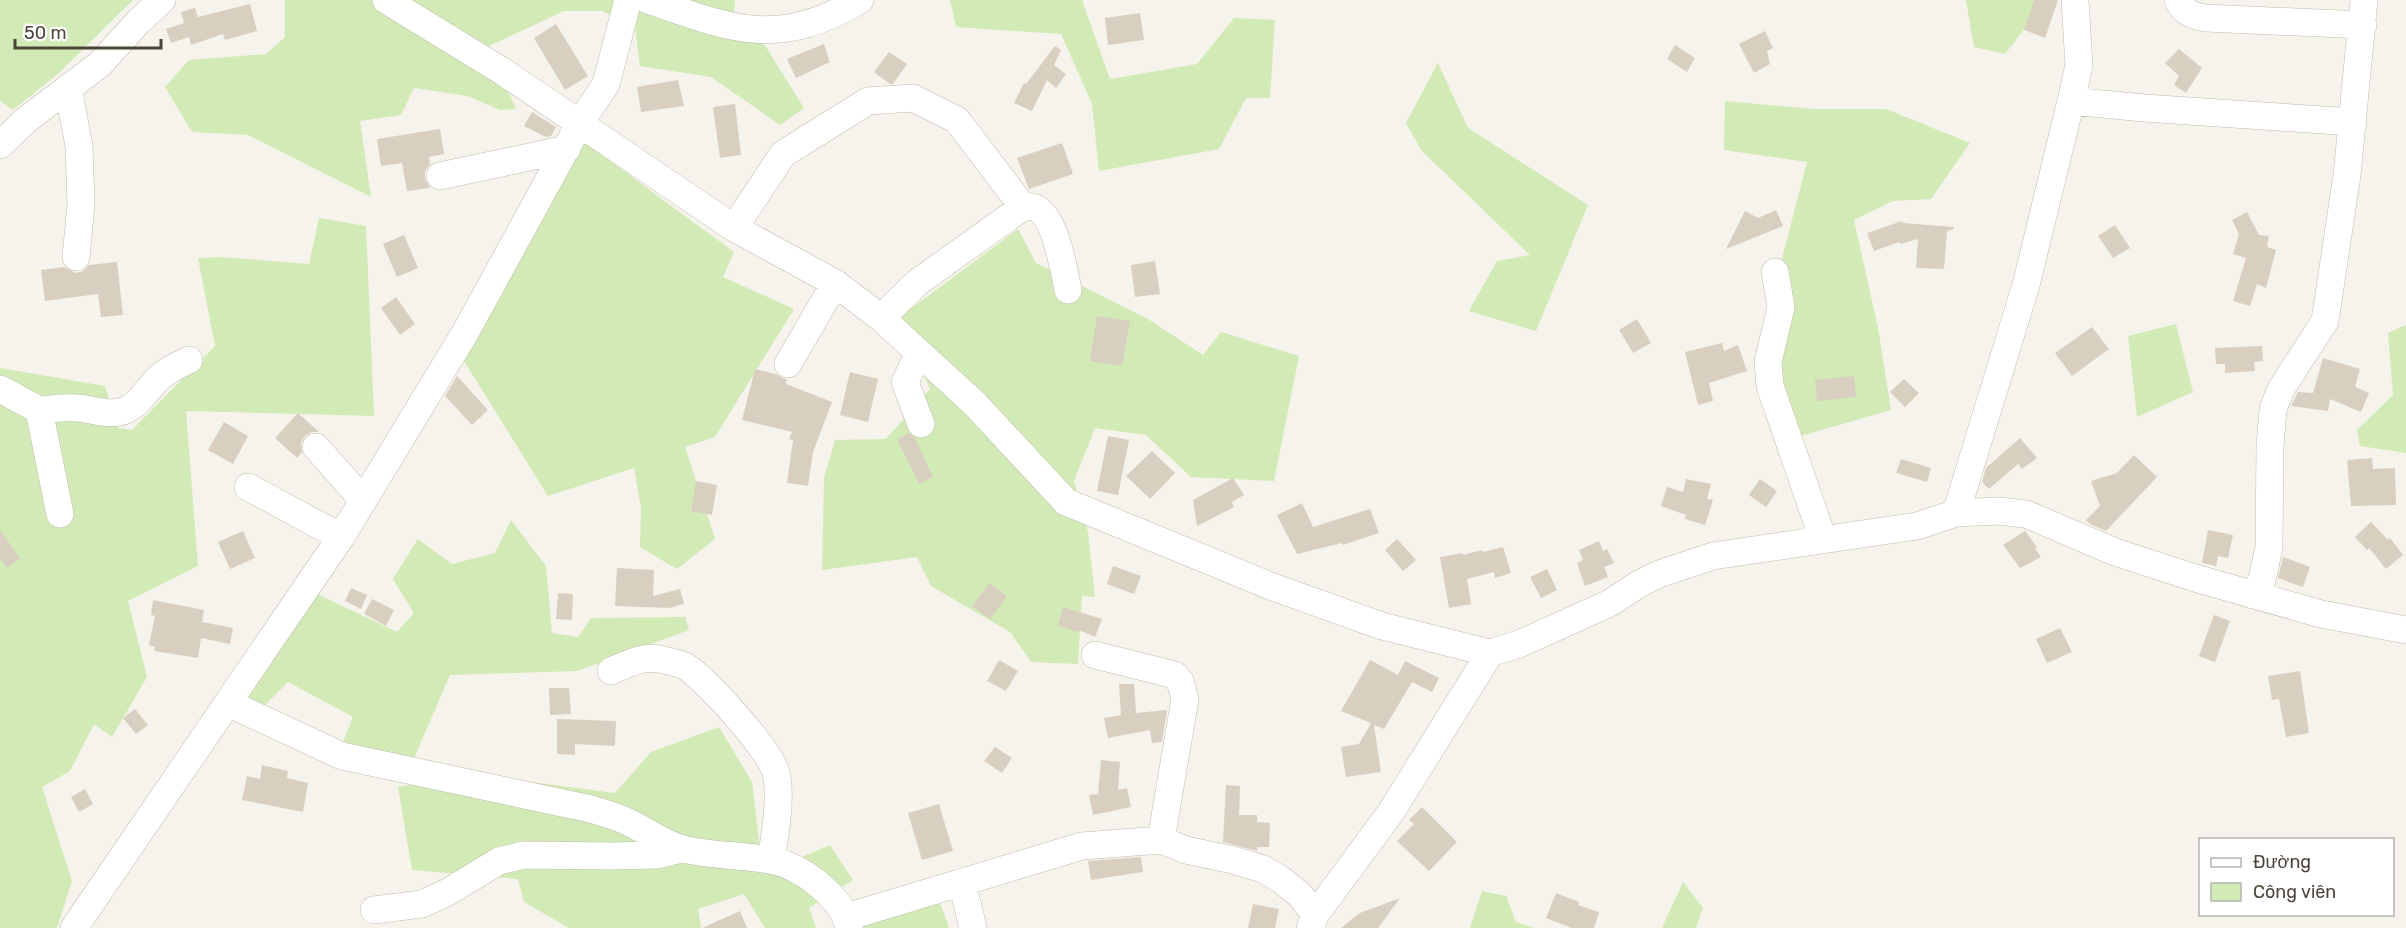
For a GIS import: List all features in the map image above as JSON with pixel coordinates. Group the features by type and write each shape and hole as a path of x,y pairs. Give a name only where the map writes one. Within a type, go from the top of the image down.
{"street":[{"path":"0,146 26,120 100,64 139,21 162,0"},
{"path":"386,0 502,71 734,228 835,283 881,318 974,403 1066,502 1273,587 1382,626 1490,653 1519,644 1610,603 1659,574 1713,556 1917,526 1956,513 1998,511 2026,514 2115,552 2253,595 2321,614 2406,630"},
{"path":"74,928 341,537 465,333 580,123 606,84 628,0"},
{"path":"648,0 734,28 761,30 783,30 803,25 861,0"},
{"path":"1956,513 2026,285 2071,101 2079,65 2075,0"},
{"path":"2178,0 2189,14 2206,18 2363,12 2347,175 2325,321 2281,389 2273,409 2270,447 2269,547 2262,580 2253,595"},
{"path":"68,88 79,146 81,205 76,257"},
{"path":"734,228 783,154 868,101 913,98 957,120 1023,207"},
{"path":"2071,101 2353,122"},
{"path":"440,176 567,149"},
{"path":"881,318 918,282 1023,207 1033,207 1046,217 1058,247 1068,290"},
{"path":"1775,272 1781,307 1768,362 1770,386 1823,539"},
{"path":"788,364 835,283"},
{"path":"919,352 905,382 921,424"},
{"path":"0,389 39,410 74,407 106,414 130,408 163,374 189,360"},
{"path":"39,410 60,514"},
{"path":"316,447 363,500"},
{"path":"248,487 341,537"},
{"path":"228,702 342,756 591,809 625,821 681,849 771,860 805,875 829,893 848,922 962,882 1082,846 1161,840 1186,850 1263,869 1281,879 1300,895 1313,921 1390,812 1490,653"},
{"path":"1095,655 1174,675 1180,681 1185,699 1161,840"},
{"path":"611,671 636,659 665,660 686,667 723,702 759,742 776,773 777,807 771,860"},
{"path":"374,910 422,904 448,892 499,861 524,855 656,855 681,849"},
{"path":"962,882 974,928"}],"green space":[{"path":"0,0 133,0 58,74 13,110 0,101"},
{"path":"285,0 735,0 734,14 766,47 804,108 780,125 711,77 640,66 635,27 602,11 564,11 489,46 516,109 500,110 468,96 414,88 401,115 360,121 371,197 248,135 192,132 165,87 189,60 266,54 285,37"},
{"path":"950,0 1082,0 1110,79 1197,64 1234,18 1275,20 1270,98 1246,98 1219,149 1099,171 1092,104 1061,34 956,27"},
{"path":"1966,0 2047,0 2005,54 1974,47"},
{"path":"1438,63 1468,128 1588,205 1536,331 1469,311 1497,261 1530,255 1422,151 1406,123"},
{"path":"1725,101 1813,109 1886,109 1970,143 1931,199 1893,201 1854,220 1878,328 1891,410 1780,442 1778,274 1807,162 1724,150"},
{"path":"583,141 734,252 723,277 794,309 715,437 685,447 715,539 677,569 640,547 641,508 634,468 548,496 464,361"},
{"path":"319,218 366,226 374,416 186,411 198,566 128,601 147,677 112,737 94,724 70,771 42,787 72,881 57,928 0,928 0,368 105,386 118,428 132,430 215,346 198,258 220,257 309,264"},
{"path":"1018,229 1036,263 1148,319 1203,355 1221,332 1299,356 1274,481 1191,477 1146,435 1095,428 1074,481 1088,532 1095,597 1082,596 1078,664 1031,662 1010,632 931,586 917,557 822,570 824,478 835,440 886,439 930,389 897,319"},
{"path":"2176,324 2193,392 2137,417 2128,336"},
{"path":"2406,325 2406,453 2360,446 2357,430 2393,395 2388,333"},
{"path":"511,520 546,566 552,633 578,637 591,618 685,617 689,630 577,671 450,675 412,763 343,742 353,717 288,682 249,721 235,716 315,593 397,632 414,613 393,579 418,539 452,564 495,553"},
{"path":"719,727 752,782 763,874 830,845 853,880 809,908 816,928 765,928 744,894 698,909 701,928 569,928 524,902 518,879 412,870 398,787 470,774 615,793 651,752"},
{"path":"1683,882 1703,908 1696,928 1662,928"},
{"path":"1482,891 1506,896 1516,922 1534,928 1470,928"},
{"path":"940,903 949,928 863,928 863,923"}],"building":[{"path":"2034,0 2058,0 2045,38 2024,30"},
{"path":"250,4 257,31 225,40 223,34 191,45 189,37 171,43 166,29 184,23 181,12 195,8 198,17"},
{"path":"1140,13 1144,40 1108,45 1105,18"},
{"path":"556,24 588,76 565,90 534,38"},
{"path":"1765,31 1773,48 1767,51 1770,64 1754,73 1739,44"},
{"path":"824,44 830,62 796,78 787,59"},
{"path":"1675,45 1695,58 1687,72 1667,59"},
{"path":"1055,46 1061,50 1054,65 1066,74 1056,88 1047,80 1032,111 1014,103 1024,83 1026,84"},
{"path":"2179,49 2202,68 2186,93 2174,85 2179,76 2165,63"},
{"path":"889,52 907,64 893,84 874,72"},
{"path":"678,80 684,106 641,112 637,87"},
{"path":"735,104 741,155 720,158 713,107"},
{"path":"532,112 556,127 551,136 546,137 524,126"},
{"path":"440,129 444,154 429,157 430,164 425,171 425,179 430,188 407,191 402,163 381,166 377,139"},
{"path":"1062,143 1073,174 1029,189 1017,158"},
{"path":"1776,210 1783,226 1726,249 1745,211 1758,218"},
{"path":"2247,212 2259,235 2269,236 2267,247 2276,250 2266,288 2257,284 2250,306 2233,301 2246,258 2233,254 2239,234 2232,220"},
{"path":"1902,221 1903,223 1954,227 1947,231 1944,269 1916,268 1918,239 1900,244 1899,242 1874,251 1867,233"},
{"path":"2115,225 2130,248 2113,258 2098,236"},
{"path":"404,235 418,268 397,277 383,244"},
{"path":"1155,261 1160,294 1135,297 1131,265"},
{"path":"117,262 123,315 101,317 98,294 45,301 41,270 64,267 75,273 83,271 89,265"},
{"path":"396,297 415,324 400,335 381,308"},
{"path":"1097,316 1130,321 1122,366 1090,361"},
{"path":"1637,319 1651,343 1633,353 1619,330"},
{"path":"2092,327 2109,349 2072,376 2055,353"},
{"path":"1722,343 1724,351 1738,345 1747,371 1709,383 1713,401 1698,405 1685,352"},
{"path":"2262,346 2263,361 2254,362 2255,371 2225,373 2225,364 2216,364 2215,348"},
{"path":"2323,358 2360,369 2355,387 2369,393 2361,412 2330,399 2328,411 2291,406 2298,392 2313,393"},
{"path":"755,369 776,374 787,380 786,384 832,402 813,452 808,486 787,483 793,440 789,439 792,432 742,420"},
{"path":"850,372 878,379 868,422 840,415"},
{"path":"457,376 488,410 472,425 445,396"},
{"path":"1854,376 1856,397 1817,401 1815,380"},
{"path":"1904,379 1919,393 1905,407 1890,392"},
{"path":"298,413 319,432 312,432 305,436 301,443 302,452 297,458 275,438"},
{"path":"224,422 248,436 233,464 208,450"},
{"path":"909,433 915,438 933,477 919,484 897,439"},
{"path":"1108,436 1129,440 1118,495 1097,491"},
{"path":"2020,438 2037,458 2022,469 2018,464 1989,489 1982,482 1986,468"},
{"path":"1152,451 1175,473 1150,499 1126,476"},
{"path":"2134,455 2157,477 2106,531 2090,524 2086,520 2100,506 2091,481 2117,473"},
{"path":"2372,458 2373,469 2395,468 2396,505 2351,506 2347,460"},
{"path":"1901,459 1931,468 1927,482 1896,473"},
{"path":"1233,478 1244,495 1232,502 1234,507 1197,526 1193,500"},
{"path":"1686,479 1711,484 1707,499 1713,500 1705,525 1685,519 1686,515 1661,506 1667,487 1683,492"},
{"path":"1760,479 1777,491 1766,507 1749,495"},
{"path":"696,481 717,485 712,515 691,511"},
{"path":"1302,503 1313,527 1370,509 1379,533 1343,545 1342,543 1297,554 1277,515"},
{"path":"2371,522 2388,540 2390,538 2403,555 2386,569 2369,548 2367,550 2355,537"},
{"path":"0,530 20,558 7,568 0,558"},
{"path":"2208,530 2233,535 2228,558 2218,556 2216,566 2202,563"},
{"path":"243,531 255,558 230,569 218,542"},
{"path":"2025,531 2037,547 2035,548 2041,557 2020,568 2003,545"},
{"path":"1397,539 1416,560 1403,571 1385,550"},
{"path":"1599,541 1603,551 1607,549 1614,563 1604,567 1608,577 1585,586 1577,563 1583,560 1579,550"},
{"path":"1503,547 1511,573 1495,578 1494,572 1467,579 1471,604 1449,608 1440,557 1463,553 1463,555 1482,550 1483,552"},
{"path":"2283,557 2310,567 2303,587 2278,578"},
{"path":"1113,566 1141,576 1134,594 1107,584"},
{"path":"617,568 654,570 653,596 680,589 684,604 669,608 615,606"},
{"path":"1547,569 1557,590 1541,598 1530,577"},
{"path":"989,583 1007,596 990,619 972,606"},
{"path":"351,588 367,595 361,609 345,601"},
{"path":"558,593 573,594 572,620 556,619"},
{"path":"372,599 394,610 386,626 364,614"},
{"path":"153,600 204,610 202,622 233,628 230,644 201,638 198,658 154,651 155,647 149,645 155,616 151,615"},
{"path":"1063,607 1102,619 1095,637 1079,630 1079,632 1058,626"},
{"path":"2214,615 2230,621 2215,662 2199,656"},
{"path":"2060,628 2072,652 2047,663 2036,639"},
{"path":"999,660 1018,671 1006,691 987,681"},
{"path":"1370,660 1398,675 1405,661 1439,678 1432,692 1412,682 1384,729 1374,725 1381,772 1346,777 1341,747 1359,744 1371,723 1341,711"},
{"path":"2300,671 2309,733 2286,737 2279,699 2272,700 2268,676"},
{"path":"1119,684 1134,684 1136,713 1167,710 1162,742 1152,743 1150,730 1108,738 1104,718 1121,715"},
{"path":"549,688 569,688 571,714 550,715"},
{"path":"135,709 148,725 136,734 123,718"},
{"path":"557,719 616,721 615,746 575,744 575,755 557,754"},
{"path":"995,747 1012,758 1002,773 984,761"},
{"path":"1101,760 1120,762 1118,790 1127,788 1131,807 1093,815 1089,795 1098,794"},
{"path":"262,765 288,771 287,778 308,783 303,812 242,800 247,776 260,779"},
{"path":"1226,785 1240,786 1239,815 1257,815 1257,822 1270,823 1269,847 1257,847 1257,851 1223,842"},
{"path":"85,789 93,804 79,812 71,797"},
{"path":"939,804 953,851 922,860 908,813"},
{"path":"1422,807 1457,842 1429,871 1397,841 1414,824 1409,820"},
{"path":"1141,857 1143,872 1091,880 1088,861"},
{"path":"1556,893 1579,902 1578,905 1599,912 1594,928 1572,928 1546,918"},
{"path":"1400,898 1378,928 1341,928 1360,913"},
{"path":"1253,904 1279,909 1275,928 1248,928"},
{"path":"740,911 747,928 702,928"}]}
